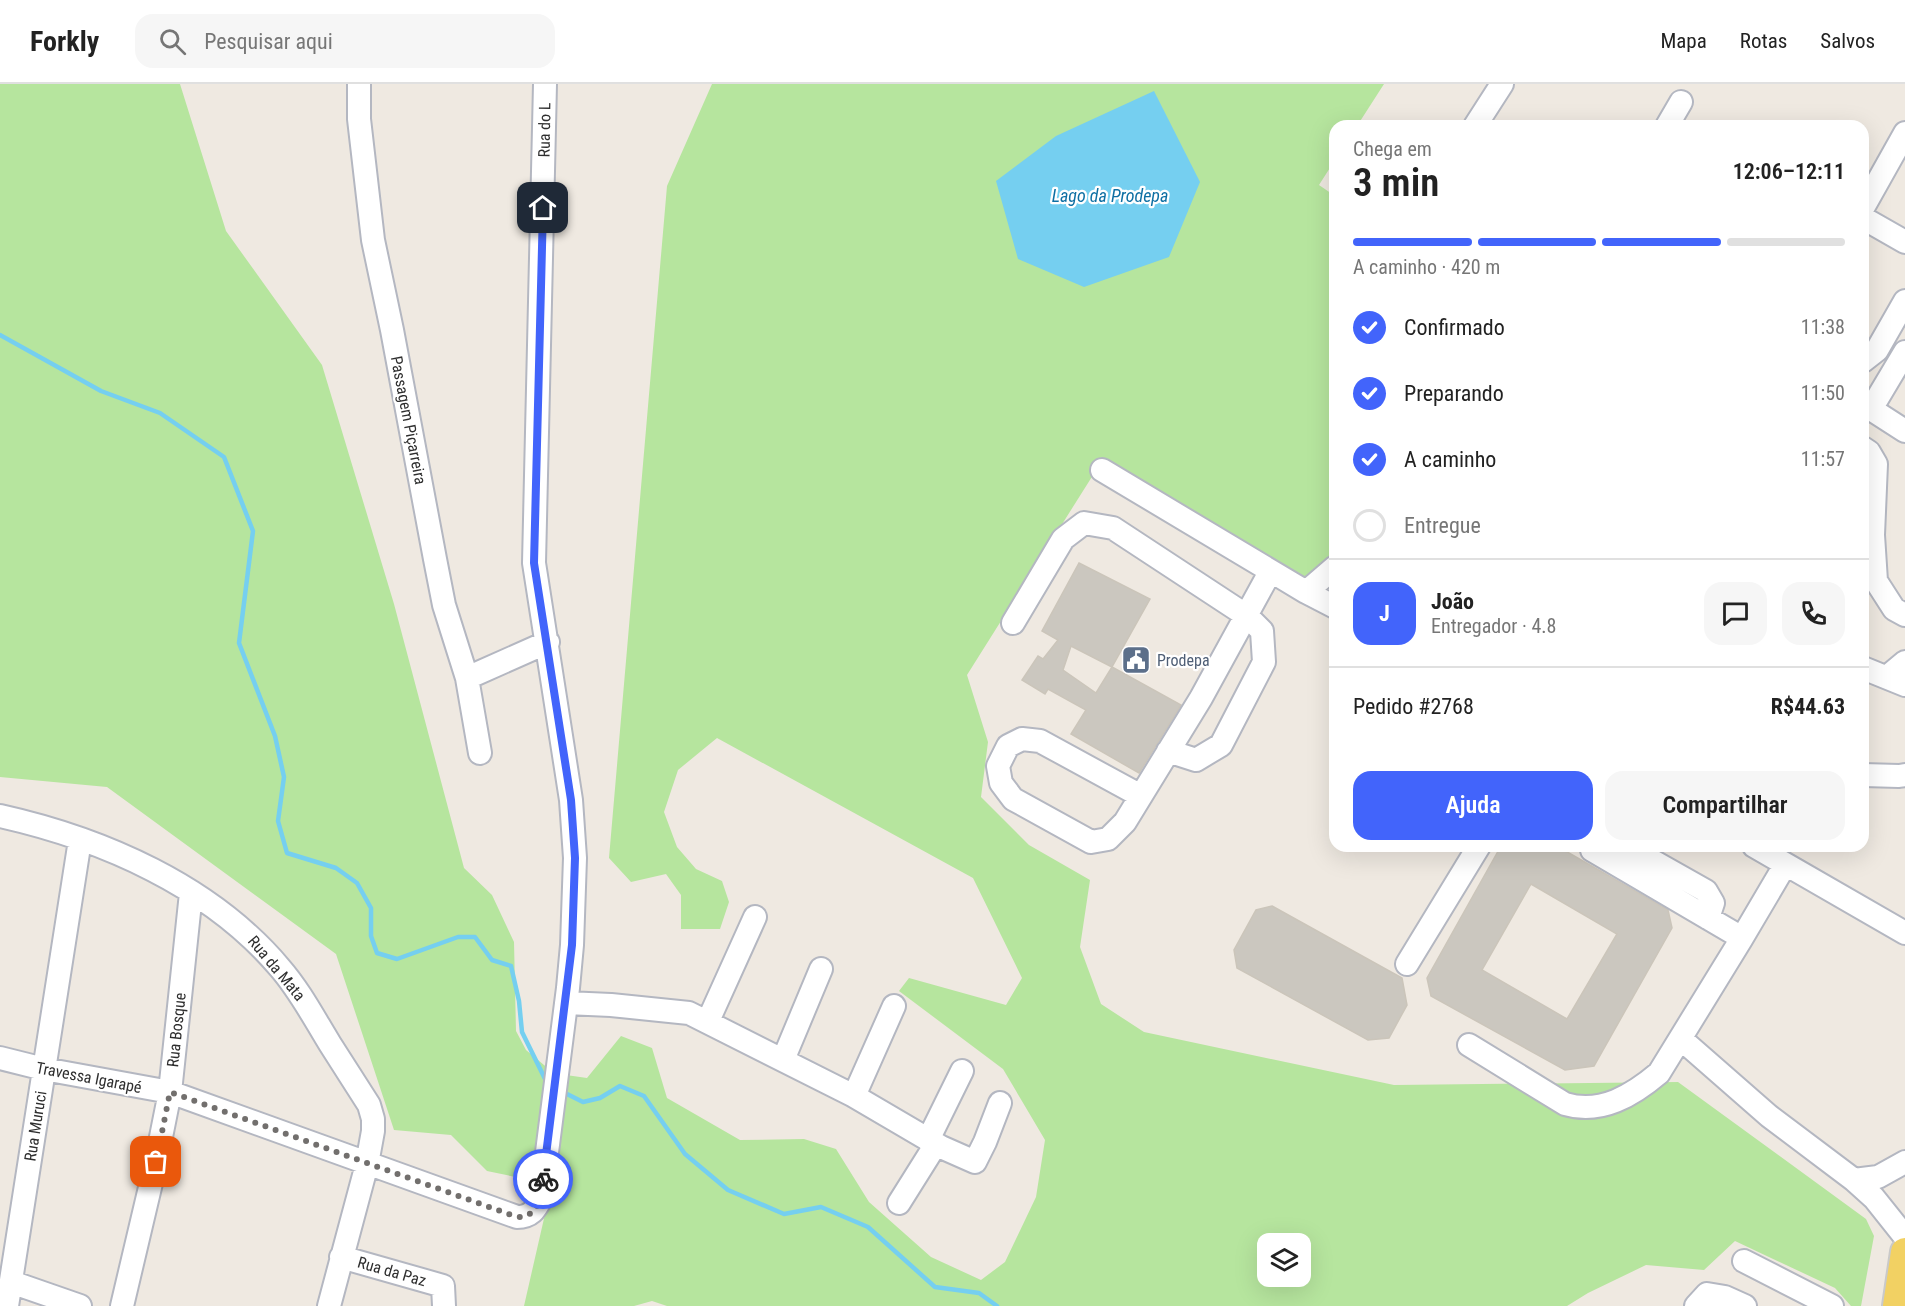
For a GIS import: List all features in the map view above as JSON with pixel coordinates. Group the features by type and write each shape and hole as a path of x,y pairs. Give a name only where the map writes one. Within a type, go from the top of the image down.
{"main road":[{"path":"1897,1306 1905,1252"}],"street":[{"name":"Passagem Piçarreira","path":"359,84 359,119 373,240 444,605 466,678 480,753"},
{"name":"Rua do L","path":"517,1217 531,1215 541,1198 572,945 575,858 571,800 534,563 545,84"},
{"path":"1479,120 1502,84"},
{"path":"1670,120 1682,102"},
{"path":"1869,197 1905,134"},
{"path":"1869,221 1905,242"},
{"path":"1869,356 1877,350 1905,301"},
{"path":"1869,403 1905,352"},
{"path":"1869,407 1905,430"},
{"path":"1869,452 1876,464 1873,535 1875,581 1894,609 1905,615"},
{"path":"1102,470 1265,582 1306,592 1329,604"},
{"path":"1013,623 1063,539 1084,523 1113,528 1247,616 1262,631 1264,662 1221,744 1196,760 1168,751"},
{"path":"1306,592 1329,572"},
{"path":"1141,796 1040,741 1023,739 1008,746 998,766 1001,783 1013,799 1091,842 1108,839 1125,822 1141,796 1168,751 1201,698 1265,582"},
{"path":"466,678 548,642"},
{"path":"1869,670 1896,681 1905,662"},
{"path":"1869,776 1903,777"},
{"name":"Rua da Mata","path":"0,816 32,823 144,865 191,893 220,911 251,936 281,968 305,1000 369,1105 373,1119 367,1164 328,1306"},
{"name":"Rua Muruci","path":"6,1306 80,840"},
{"path":"1407,964 1475,852"},
{"path":"1595,852 1742,938"},
{"path":"1637,852 1706,891 1713,903 1708,918"},
{"path":"1764,852 1905,933"},
{"path":"1469,1045 1565,1104 1579,1108 1618,1101 1640,1089 1659,1073 1682,1039 1785,865"},
{"name":"Rua Bosque","path":"122,1306 170,1092 191,893"},
{"path":"708,1021 755,917"},
{"path":"783,1060 822,969"},
{"path":"566,1004 689,1013 854,1096 932,1142 975,1162 1000,1102"},
{"path":"854,1096 894,1005"},
{"path":"1682,1039 1769,1116 1854,1180 1874,1198 1905,1237"},
{"name":"Travessa Igarapé","path":"0,1058 44,1069 170,1092 517,1217"},
{"path":"899,1203 932,1142 962,1071"},
{"path":"1854,1180 1878,1177 1905,1162"},
{"name":"Rua da Paz","path":"341,1257 443,1296"},
{"path":"1744,1261 1832,1306"},
{"path":"11,1282 80,1306"},
{"path":"1696,1306 1707,1294 1725,1297 1745,1306"}],"green space":[{"path":"0,84 180,84 226,231 322,365 394,604 464,868 492,895 514,942 516,1031 526,1050 550,1070 530,1180 487,1171 451,1135 394,1130 336,954 107,787 0,777"},
{"path":"712,84 1384,84 1361,120 1329,120 1329,169 1319,185 1329,192 1329,561 1297,586 1100,464 967,675 988,742 981,797 1029,845 1090,880 1080,947 1101,1004 1144,1032 1394,1085 1678,1082 1866,1219 1874,1236 1861,1306 1851,1306 1835,1288 1735,1241 1704,1270 1646,1265 1588,1293 1567,1306 667,1306 652,1301 634,1306 524,1306 548,1201 566,1075 587,1078 621,1036 652,1048 667,1098 740,1140 804,1139 836,1149 869,1202 931,1257 981,1280 1005,1262 1036,1197 1045,1140 1003,1069 899,991 909,978 1006,1005 1022,978 973,878 717,738 678,770 664,812 677,847 696,869 722,881 729,902 720,929 681,929 681,895 666,874 631,882 609,858 667,186"}],"water":[{"name":"Lago da Prodepa","path":"1154,91 1200,182 1169,257 1084,287 1018,259 996,181 1056,136"}],"building":[{"path":"1079,563 1150,599 1112,667 1181,705 1139,773 1071,734 1086,710 1048,689 1045,694 1022,680 1038,656 1043,659 1058,640 1042,631","holes":["1071,646 1112,667 1096,693 1063,670"]},
{"path":"1498,852 1567,852 1668,910 1672,928 1594,1066 1565,1070 1431,996 1427,978","holes":["1531,884 1617,934 1567,1019 1482,970"]},
{"path":"1272,906 1402,978 1407,1005 1389,1038 1368,1040 1237,968 1234,950 1256,910"}],"waterway":[{"path":"0,335 101,391 160,413 224,457 253,531 239,643 275,736 284,777 278,821 287,853 336,868 357,883 371,908 371,936 377,953 397,959 458,937 475,937 492,960 511,966 519,1001 522,1032 548,1085"},
{"path":"561,1091 583,1102 600,1098 620,1086 644,1096 685,1154 728,1190 784,1214 821,1207 868,1227 935,1287 979,1293 997,1306"}],"way so far":[{"path":"156,1162 170,1092 517,1217 531,1215 536,1209 541,1198 543,1179"}],"place":[{"name":"Prodepa","path":"1136,660"}],"route":[{"path":"543,208 534,563 571,800 575,858 568,988 543,1179"}]}
